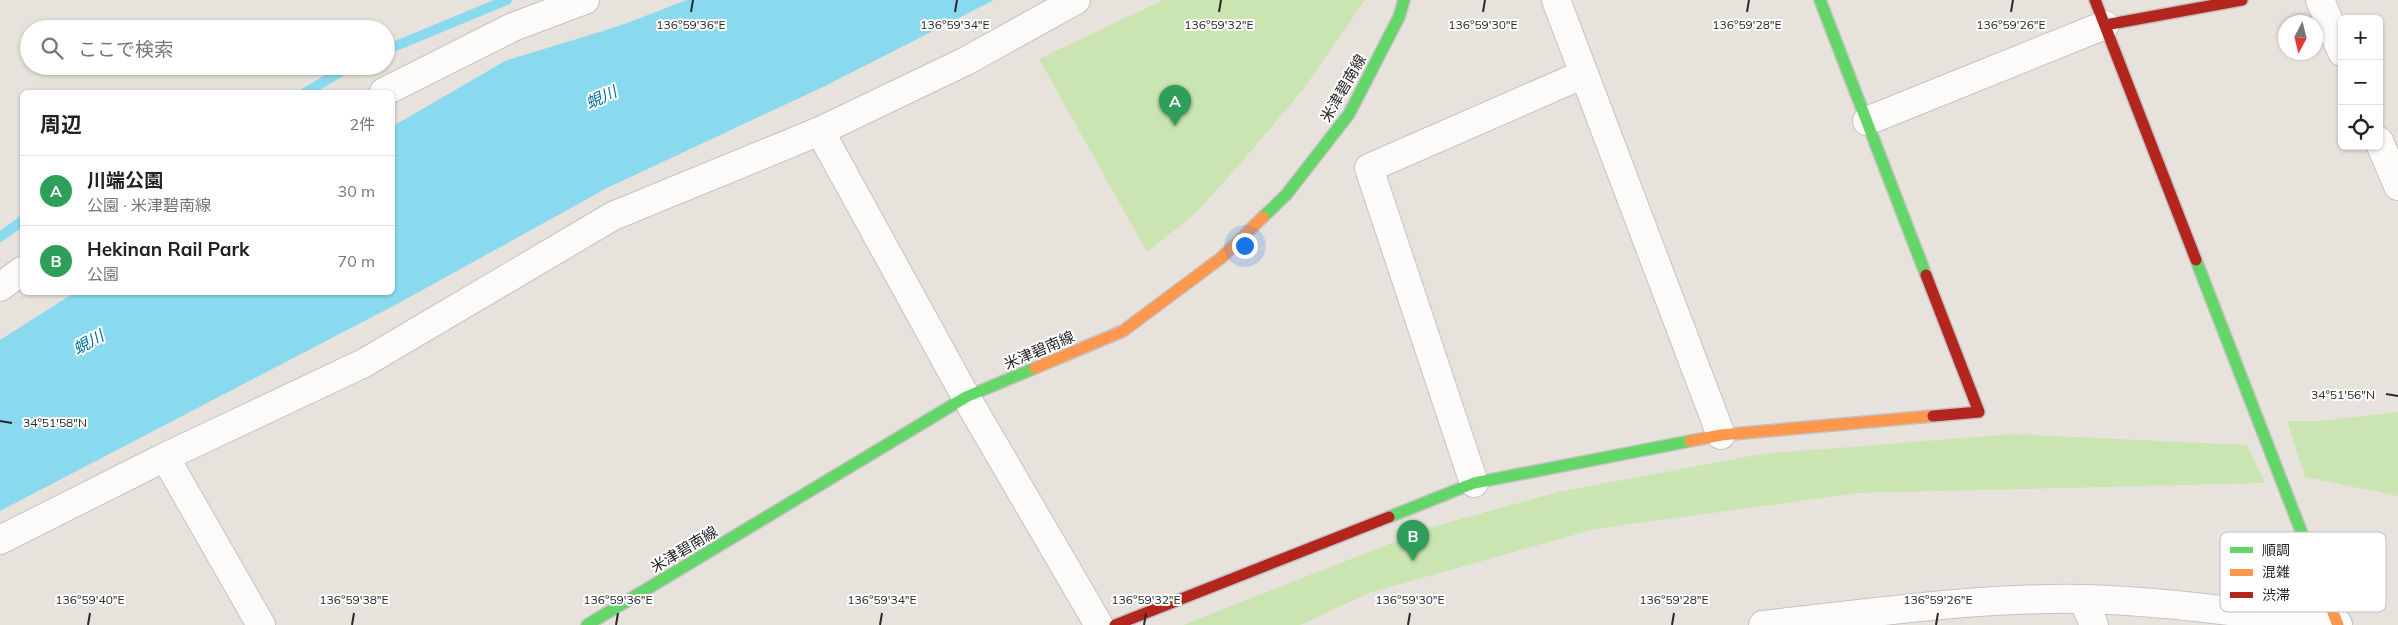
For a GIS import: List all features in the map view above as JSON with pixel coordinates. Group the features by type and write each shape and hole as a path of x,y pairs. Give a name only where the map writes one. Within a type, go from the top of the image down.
{"street":[{"path":"388,90 513,27 585,0"},
{"path":"0,540 165,457 364,364 613,216 820,131 966,61 1076,0"},
{"name":"米津碧南線","path":"587,625 966,397 1123,331 1221,258 1286,195 1349,114 1398,17 1404,0"},
{"path":"1556,0 1721,435"},
{"path":"1115,625 1474,483 1721,435 1979,412 1820,0"},
{"path":"2095,0 2302,532"},
{"path":"1867,121 2104,25 2242,0"},
{"path":"2320,0 2338,43"},
{"path":"1474,483 1369,168 1584,74"},
{"path":"820,131 966,397 1099,625"},
{"path":"2383,150 2398,186"},
{"path":"0,287 20,272"},
{"path":"165,457 261,625"},
{"path":"2083,599 2094,625"},
{"path":"1763,625 1966,603 2083,599 2128,601 2220,611"},
{"path":"2228,612 2338,624 2333,612"}],"green space":[{"path":"1163,0 1365,0 1305,87 1240,164 1196,213 1147,252 1039,59"},
{"path":"2398,412 2398,496 2305,477 2287,421 2320,421"},
{"path":"2013,434 2247,445 2265,483 1858,493 1595,529 1369,593 1300,625 1183,625 1432,527 1558,492 1761,454"}],"water":[{"name":"蜆川","path":"687,0 994,0 823,87 607,188 399,303 0,511 0,340 71,295 395,295 395,125 505,61 619,26"}],"waterway":[{"path":"395,46 507,0"},
{"path":"309,90 335,75"},
{"path":"0,237 20,222"}],"traffic: fast":[{"path":"1263,217 1286,195 1349,114 1399,17 1404,0"},
{"path":"1820,0 1926,275"},
{"path":"2196,260 2301,532"},
{"path":"587,625 966,397 1035,368"},
{"path":"1389,517 1474,483 1690,441"}],"traffic: slow":[{"path":"1035,368 1123,331 1221,258 1263,217"},
{"path":"1690,441 1721,435 1933,416"},
{"path":"2333,612 2338,625"}],"traffic: jam":[{"path":"2095,0 2196,260"},
{"path":"2105,25 2242,0"},
{"path":"1926,275 1979,412 1933,416"},
{"path":"1115,625 1389,517"}],"place":[{"name":"川端公園","path":"1175,126"},
{"name":"Hekinan Rail Park","path":"1413,561"}]}
